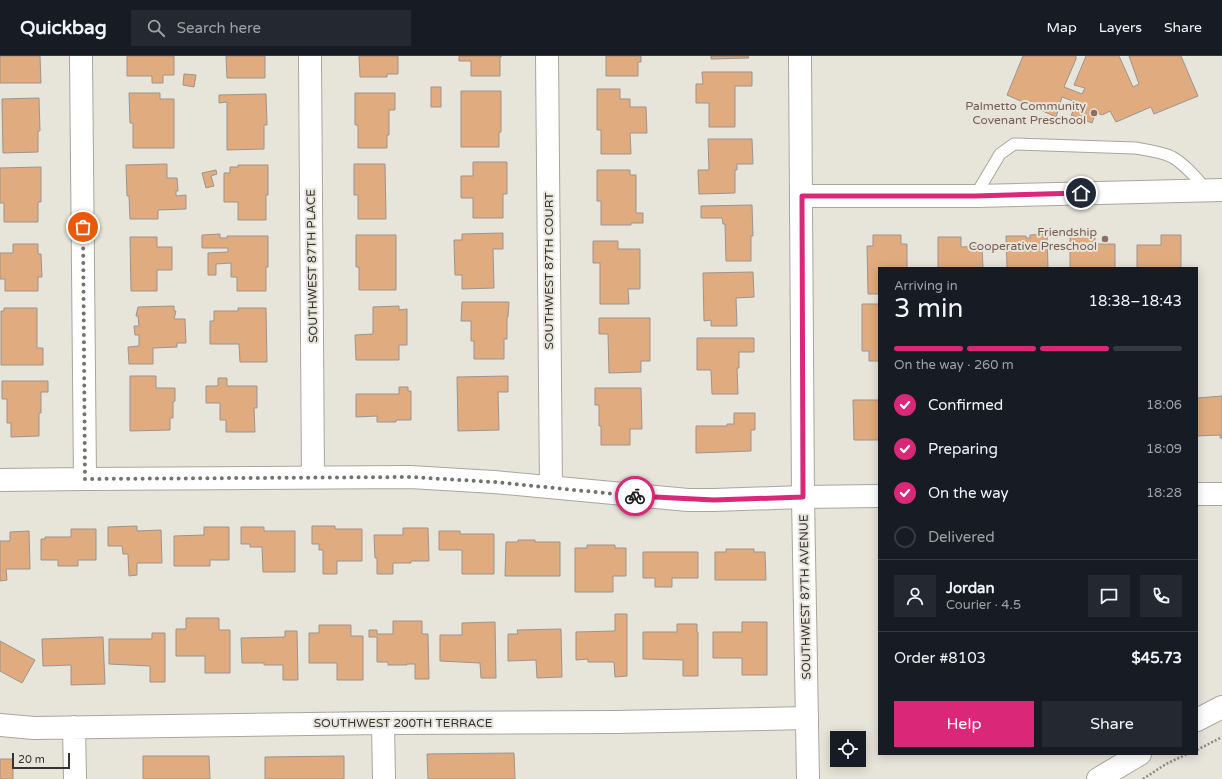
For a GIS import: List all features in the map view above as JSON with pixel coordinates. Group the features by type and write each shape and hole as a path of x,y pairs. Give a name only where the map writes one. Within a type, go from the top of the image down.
{"street":[{"path":"81,56 85,479"},
{"name":"SOUTHWEST 87TH PLACE","path":"310,56 313,477"},
{"name":"SOUTHWEST 87TH COURT","path":"547,56 551,487"},
{"name":"SOUTHWEST 87TH AVENUE","path":"800,56 803,497 808,779"},
{"path":"802,196 975,196 1215,190"},
{"path":"0,480 410,477 551,487 688,500 878,496"},
{"path":"1198,494 1222,494"},
{"path":"1199,719 1222,707"},
{"name":"SOUTHWEST 200TH TERRACE","path":"0,725 34,728 383,723 616,722 807,718"},
{"path":"383,723 384,779"},
{"path":"74,727 75,779"},
{"path":"1111,776 1139,755"}],"lane":[{"path":"975,196 1000,154 1014,144 1136,148 1152,151 1172,157 1215,190"}],"path":[{"path":"1198,749 1222,737"},
{"path":"1143,779 1166,764 1185,755"}],"building":[{"path":"0,56 40,56 41,83 0,83"},
{"path":"127,56 174,56 174,75 163,75 163,83 152,83 152,76 127,76"},
{"path":"226,56 265,56 265,78 227,78"},
{"path":"359,56 398,56 398,74 387,74 387,77 360,77"},
{"path":"459,56 502,56 500,57 500,76 471,76 471,61 459,61"},
{"path":"606,56 641,56 641,62 638,62 638,76 606,76"},
{"path":"711,56 748,56 749,58 711,59"},
{"path":"1023,56 1076,56 1064,87 1082,94 1085,88 1074,85 1086,56 1119,56 1133,87 1139,84 1129,56 1181,56 1198,96 1154,114 1151,107 1116,122 1110,111 1102,115 1096,112 1092,123 1071,115 1078,103 1062,97 1056,117 1007,95"},
{"path":"702,72 752,72 752,86 735,86 735,127 709,127 709,103 696,103 696,84 703,84"},
{"path":"184,74 196,75 194,87 183,85"},
{"path":"431,87 441,87 441,107 431,107"},
{"path":"597,89 620,89 620,99 630,99 630,107 646,107 647,133 630,133 631,154 601,154 601,130 597,130"},
{"path":"461,91 501,91 501,132 499,132 499,147 461,147"},
{"path":"129,93 160,93 160,99 174,99 174,148 133,148 133,123 130,123"},
{"path":"355,93 395,93 395,110 389,110 389,135 387,135 387,148 358,148 358,125 355,125"},
{"path":"266,94 267,125 264,125 264,149 227,150 227,102 219,103 219,95"},
{"path":"39,98 40,131 38,131 38,152 3,153 2,99"},
{"path":"708,139 752,139 753,164 737,164 737,170 735,170 735,193 699,194 698,170 709,170"},
{"path":"473,162 507,162 507,194 503,194 503,218 473,218 473,198 461,198 461,176 473,176"},
{"path":"167,164 167,178 177,178 178,191 176,191 176,196 186,195 186,209 158,210 158,219 130,219 129,196 127,196 126,165"},
{"path":"354,164 385,164 386,219 358,219 358,195 354,195"},
{"path":"238,165 268,165 266,220 238,220 238,202 224,202 224,173 230,173 230,167 238,167"},
{"path":"41,167 41,202 38,202 38,222 4,222 4,203 0,203 0,168"},
{"path":"216,170 217,174 211,176 214,186 206,188 202,173"},
{"path":"597,170 630,170 630,175 636,175 636,213 643,213 643,223 631,223 631,225 601,225 601,201 597,201"},
{"path":"752,205 753,236 751,236 751,261 726,261 725,224 723,224 722,218 701,218 701,206"},
{"path":"503,233 503,249 493,249 494,288 462,289 462,275 455,275 454,240 462,240 462,234"},
{"path":"220,234 220,238 227,238 227,236 268,236 266,291 237,291 237,277 231,277 231,263 216,264 216,275 208,275 208,253 228,252 228,248 202,248 202,235"},
{"path":"1047,234 1048,267 1007,267 1006,236 1026,236 1026,238 1030,238 1030,235"},
{"path":"356,235 396,235 396,290 359,290 359,267 356,267"},
{"path":"873,235 901,235 901,244 907,244 907,267 878,267 878,294 868,294 867,246 873,246"},
{"path":"1070,235 1095,235 1095,244 1115,244 1115,267 1070,267"},
{"path":"1161,235 1181,235 1181,267 1137,267 1137,245 1161,245"},
{"path":"130,237 157,237 157,247 172,247 172,270 157,270 157,291 131,291"},
{"path":"938,237 961,237 961,247 982,246 983,267 938,267"},
{"path":"593,241 618,241 618,249 640,249 640,289 628,289 629,304 600,304 600,263 593,263"},
{"path":"13,244 38,244 38,254 41,254 42,277 38,277 38,291 5,291 5,279 0,279 0,253 13,253"},
{"path":"753,272 754,297 736,298 737,326 711,326 711,320 704,321 703,273"},
{"path":"462,302 509,302 507,339 504,339 504,359 474,359 474,341 471,341 471,321 461,321"},
{"path":"862,304 878,304 878,361 869,361 869,351 862,351"},
{"path":"174,306 174,311 176,311 174,319 185,319 186,343 177,343 177,347 153,348 153,364 129,364 128,347 139,346 139,335 135,335 134,326 139,326 138,316 136,316 138,307"},
{"path":"399,306 399,310 407,309 407,345 399,345 399,360 356,360 355,335 373,334 373,307"},
{"path":"4,308 37,308 37,348 43,348 43,365 1,365 1,311 4,311"},
{"path":"238,308 266,308 267,362 240,362 239,344 210,344 210,321 214,321 214,311 238,311"},
{"path":"599,318 650,318 650,361 641,361 641,372 609,373 608,334 599,334"},
{"path":"697,338 754,338 754,352 739,352 739,368 737,368 738,394 712,394 711,370 697,370"},
{"path":"130,376 156,376 156,388 175,388 173,418 170,418 170,430 130,431"},
{"path":"508,376 508,392 498,392 499,430 458,431 457,377"},
{"path":"218,378 227,378 227,386 257,386 257,408 254,408 255,432 226,432 226,420 220,420 220,403 206,403 206,386 218,386"},
{"path":"2,381 48,381 48,392 41,392 39,436 11,437 11,423 7,423 7,399 2,399"},
{"path":"399,387 408,387 408,391 411,391 411,420 377,422 377,416 356,417 356,394 399,394"},
{"path":"595,388 641,388 642,429 630,429 630,445 601,445 599,405 595,405"},
{"path":"1222,396 1222,438 1220,438 1220,435 1198,436 1198,398"},
{"path":"853,400 878,400 878,440 854,440"},
{"path":"734,413 755,413 755,430 751,430 751,451 696,453 696,426 727,426 727,424 734,424"},
{"path":"137,526 137,531 161,530 162,563 137,563 137,575 129,576 128,554 123,554 122,546 108,546 108,527"},
{"path":"312,526 335,526 335,529 362,529 362,561 337,561 337,574 323,574 323,550 319,550 319,544 312,544"},
{"path":"204,527 229,527 229,560 210,560 210,566 174,566 174,536 204,535"},
{"path":"241,527 264,527 264,531 295,531 295,572 263,572 262,547 250,547 250,544 241,544"},
{"path":"403,528 428,528 429,561 393,563 393,574 377,574 377,558 375,558 374,535 403,535"},
{"path":"71,529 96,529 96,560 78,560 78,566 58,566 58,560 41,560 41,539 45,539 45,537 71,537"},
{"path":"29,531 30,569 6,569 7,580 0,581 0,541 10,541 10,532"},
{"path":"439,531 460,531 460,534 494,534 494,574 462,574 462,550 439,550"},
{"path":"518,540 560,542 560,576 505,576 506,542 518,542"},
{"path":"587,545 615,545 615,548 626,548 626,576 613,576 613,592 575,592 575,548 587,548"},
{"path":"726,549 754,549 754,552 765,552 766,580 715,580 715,552 726,552"},
{"path":"643,552 698,552 698,578 672,578 672,587 655,587 655,578 643,578"},
{"path":"615,614 627,614 627,676 615,677 614,662 588,662 588,659 576,660 576,632 615,631"},
{"path":"186,618 219,618 219,630 230,630 230,673 205,673 205,656 176,656 176,629 186,629"},
{"path":"393,621 422,621 422,634 428,634 429,679 415,679 415,664 388,665 388,662 377,662 377,637 369,637 369,630 377,630 377,634 393,634"},
{"path":"495,622 496,678 481,678 480,663 440,661 440,635 462,635 462,623"},
{"path":"742,622 767,622 767,675 742,675 742,658 713,658 713,632 742,632"},
{"path":"677,624 697,624 698,676 683,676 683,660 643,659 643,632 677,632"},
{"path":"319,625 351,625 351,636 363,636 363,680 337,680 337,663 309,663 309,633 319,633"},
{"path":"561,629 562,677 537,678 536,660 508,661 508,634 518,634 517,630"},
{"path":"285,631 297,631 298,680 283,680 283,665 242,663 241,638 285,637"},
{"path":"152,633 165,633 165,682 150,682 150,666 109,664 109,639 152,639"},
{"path":"103,637 105,684 71,685 71,665 43,666 42,639"},
{"path":"0,641 35,660 22,683 0,671"},
{"path":"514,753 515,779 428,779 427,754"},
{"path":"143,756 209,756 210,779 143,779"},
{"path":"344,756 344,779 265,779 265,757"},
{"path":"0,759 13,759 13,779 0,779"}],"way so far":[{"path":"83,227 85,479 370,476 410,477 494,482 635,496"}],"place":[{"name":"Palmetto Community Covenant Preschool","path":"1094,113"},
{"name":"Friendship Cooperative Preschool","path":"1105,239"}],"route":[{"path":"635,496 714,500 803,497 802,196 975,196 1081,193"}]}
